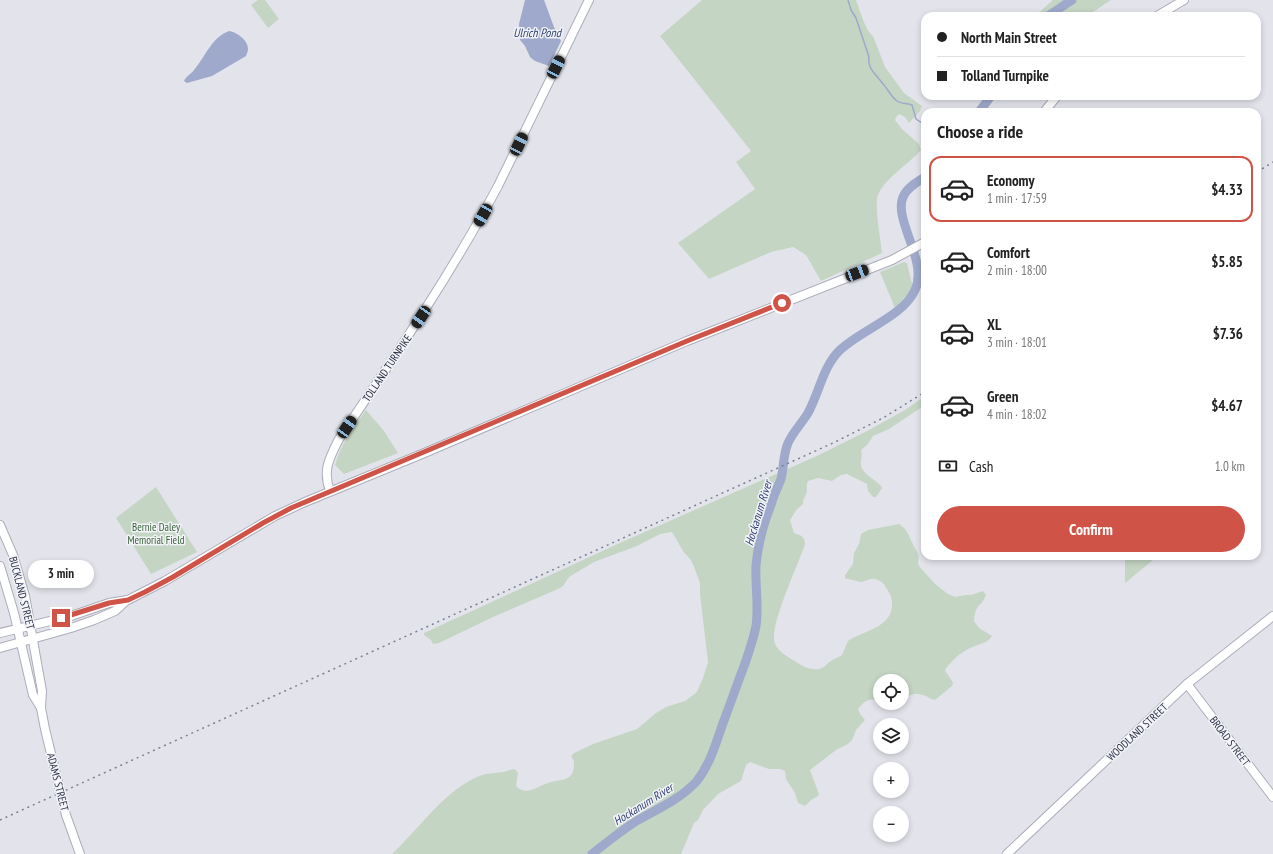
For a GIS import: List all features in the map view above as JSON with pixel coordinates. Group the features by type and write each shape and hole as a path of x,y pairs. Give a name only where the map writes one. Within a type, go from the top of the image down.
{"main road":[{"name":"TOLLAND TURNPIKE","path":"330,491 327,482 327,469 331,455 340,438 421,317 483,215 589,0"},
{"path":"1164,12 1184,0"},
{"path":"1047,108 1054,100"},
{"path":"0,648 79,625 104,616 115,611 128,600 165,581 275,516 330,491 422,454 687,341 892,260 921,245"},
{"name":"BUCKLAND STREET","path":"0,525 10,547 21,581 33,638"},
{"name":"BUCKLAND STREET","path":"0,566 21,642"},
{"path":"0,633 71,616 109,603 128,600"},
{"name":"WOODLAND STREET","path":"1007,854 1187,684 1273,616"},
{"name":"ADAMS STREET","path":"33,638 42,691 40,708"},
{"name":"ADAMS STREET","path":"21,642 33,696 40,708 66,815 80,854"},
{"name":"BROAD STREET","path":"1187,684 1273,797"}],"green space":[{"path":"258,0 265,0 279,19 268,28 251,5"},
{"path":"702,0 856,0 865,25 873,36 885,67 904,93 922,106 920,111 909,123 905,117 899,114 895,120 902,129 919,144 921,150 892,176 878,195 877,215 882,253 821,281 806,255 793,247 771,252 709,279 678,243 755,189 736,162 751,151 660,36"},
{"path":"1053,0 1111,0 1093,12 1040,12"},
{"path":"904,262 907,263 913,288 895,308 880,272"},
{"path":"921,399 921,408 889,429 873,436 867,445 861,450 862,469 882,488 876,497 873,497 868,491 867,484 847,474 841,475 832,481 818,478 808,481 803,504 797,509 790,520 794,533 803,538 805,544 780,610 774,636 775,644 782,653 796,662 812,669 820,669 830,661 842,655 848,641 875,628 887,619 892,606 892,600 883,583 873,579 860,582 845,578 845,575 853,564 854,553 859,544 861,534 868,530 899,524 907,532 917,552 919,557 919,566 935,584 948,594 955,597 971,595 983,591 986,595 977,608 974,621 979,628 992,636 985,642 963,652 947,667 945,670 953,683 952,686 935,700 923,695 913,694 909,696 909,674 873,674 873,700 862,704 858,709 865,720 856,730 852,740 810,770 819,794 818,796 805,806 798,803 795,793 786,779 785,771 780,769 769,769 750,762 746,765 741,781 718,794 703,810 698,820 694,823 681,854 392,854 445,799 469,781 482,775 515,769 518,773 516,786 524,791 532,790 544,784 568,778 573,771 574,761 571,756 574,753 593,744 637,729 656,713 666,707 685,701 697,692 708,662 700,583 693,564 683,551 672,532 660,534 637,546 594,562 569,577 563,586 558,589 493,617 439,643 433,644 431,640 424,635 424,633 622,542 819,455 905,410"},
{"path":"366,410 384,431 398,453 344,474 335,465 348,436"},
{"name":"Bernie Daley Memorial Field","path":"156,487 197,552 151,574 116,518"},
{"path":"1125,560 1153,560 1125,583"}],"water":[{"name":"Ulrich Pond","path":"525,0 544,0 561,41 549,66 535,61 530,57 525,46 520,40 519,24"},
{"path":"229,31 239,35 245,40 248,47 246,56 212,76 187,83 184,81 198,65 213,43"}],"waterway":[{"path":"848,0 851,10 856,18 873,72 897,101 912,105 916,119 921,122"},
{"name":"Hockanum River","path":"1054,12 1072,0"},
{"name":"Hockanum River","path":"982,108 988,100"},
{"name":"Hockanum River","path":"592,854 638,820 683,794 696,782 709,761 745,664 755,632 757,611 756,565 758,549 766,517 781,479 785,452 788,443 808,413 825,372 834,357 848,343 901,308 909,300 915,290 918,278 917,266 905,227 901,204 904,195 908,190 921,180"}],"railway":[{"path":"1261,170 1273,162"},
{"path":"0,820 833,443 883,418 921,394"}],"route":[{"path":"61,618 109,603 128,600 165,581 291,508 687,341 782,303"}]}
